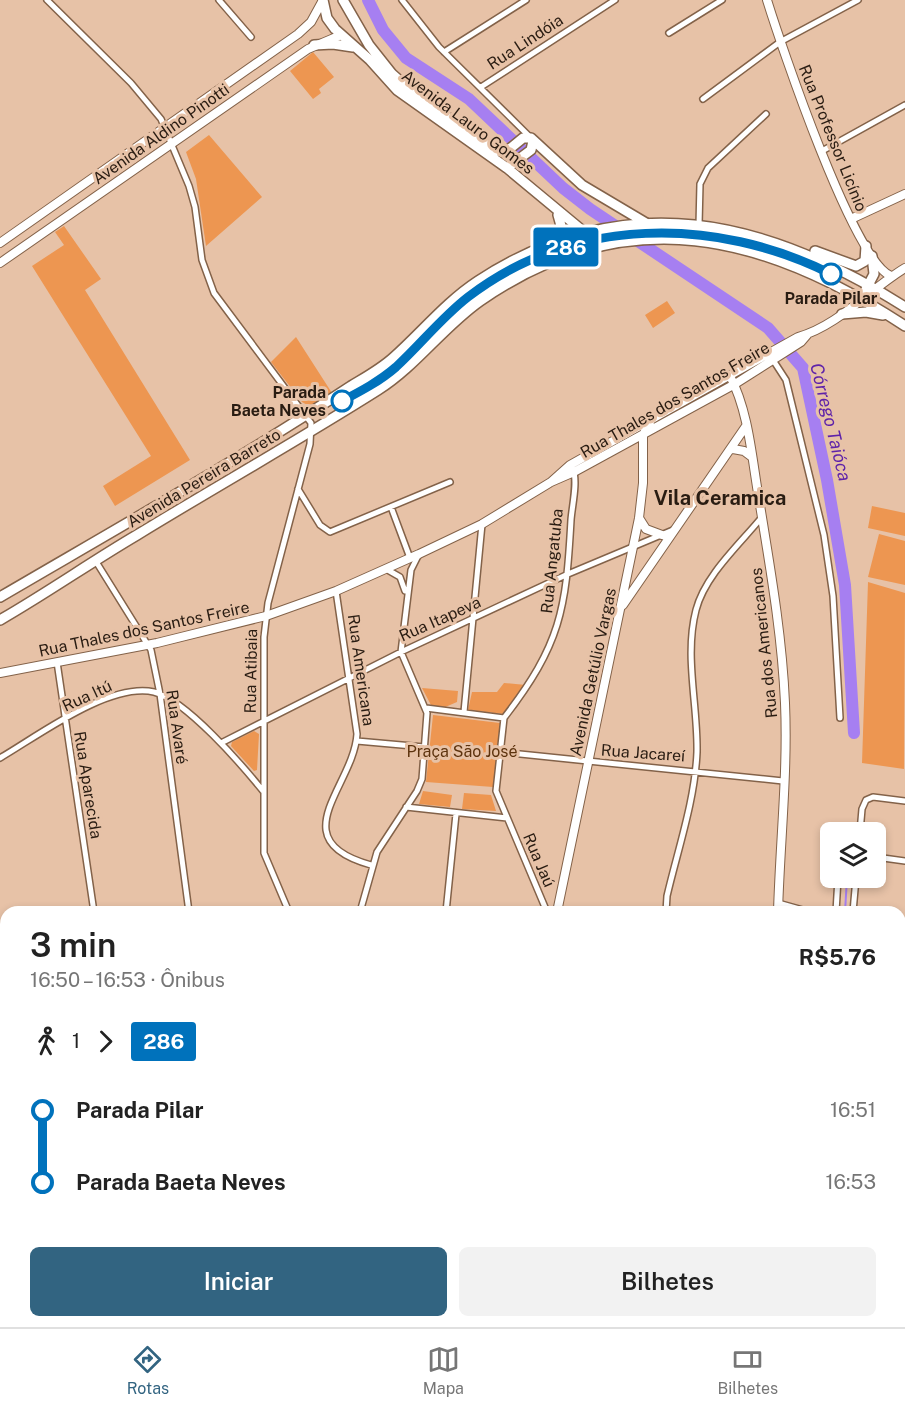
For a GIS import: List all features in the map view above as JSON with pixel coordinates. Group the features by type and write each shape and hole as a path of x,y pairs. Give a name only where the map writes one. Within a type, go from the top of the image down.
{"main road":[{"name":"Avenida Lauro Gomes","path":"323,0 327,18 341,35 408,99 507,168 555,211 601,246"},
{"name":"Avenida Lauro Gomes","path":"343,0 381,61 408,88 491,148 501,152 526,140 582,185 646,223"},
{"path":"341,35 350,28 352,16"},
{"path":"314,45 338,44 356,47"},
{"path":"507,168 530,151 526,140"},
{"name":"Avenida Lauro Gomes","path":"555,211 562,222 565,240"},
{"name":"Avenida Pereira Barreto","path":"0,597 295,422 389,361 447,304 479,280 565,240 608,228 646,223 699,225 740,232 791,247 872,286 905,307"},
{"name":"Avenida Pereira Barreto","path":"0,620 392,380 450,325 492,292 542,266 601,246 644,239 703,241 755,252 822,277 905,326"},
{"path":"791,247 822,254 856,266 866,261 866,246"},
{"path":"861,299 872,286 874,269 872,256"},
{"path":"842,314 866,312 891,317"}],"street":[{"path":"47,0 130,83 165,126 195,207 200,250 210,283 224,309 306,415 312,431"},
{"path":"219,0 251,37"},
{"name":"Avenida Aldino Pinotti","path":"0,243 307,26 323,0"},
{"name":"Avenida Lauro Gomes","path":"402,0 444,52 514,120 526,140"},
{"path":"444,52 526,0"},
{"name":"Rua Lindóia","path":"481,87 614,0"},
{"path":"669,33 722,0"},
{"name":"Rua Professor Licínio","path":"767,0 780,42 851,219 882,271 891,276"},
{"path":"703,99 780,42 858,0"},
{"name":"Avenida Aldino Pinotti","path":"0,263 314,45 341,35"},
{"path":"257,63 265,78"},
{"path":"822,151 905,105"},
{"path":"699,225 703,176 708,168 766,114"},
{"path":"851,219 905,194"},
{"path":"872,286 905,268"},
{"name":"Rua Thales dos Santos Freire","path":"0,673 149,645 266,616 336,591 482,524 651,420 800,340 842,314 861,299"},
{"name":"Rua Thales dos Santos Freire","path":"572,469 643,435 735,384 773,360 784,349"},
{"path":"773,360 786,380 824,535 833,596 840,718"},
{"name":"Rua dos Americanos","path":"730,376 735,384 746,426 776,593 785,701 778,906"},
{"path":"289,395 295,411 295,422"},
{"path":"643,435 651,420"},
{"path":"620,609 733,449 746,426"},
{"name":"Rua Atibaia","path":"286,906 264,852 266,616 312,431"},
{"name":"Avenida Getúlio Vargas","path":"558,906 639,518 643,483 643,435"},
{"path":"733,449 744,451 752,457"},
{"name":"Rua Angatuba","path":"504,718 536,675 550,647 561,614 568,574 572,469"},
{"path":"298,489 320,525 327,531 450,482"},
{"path":"391,507 410,558"},
{"path":"666,906 666,896 695,771 697,730 691,651 696,609 702,595 718,571 762,517"},
{"path":"639,518 646,529 662,535"},
{"path":"464,712 482,524"},
{"name":"Rua Itapeva","path":"221,742 401,652 568,574 675,529"},
{"path":"361,906 371,865 382,842 421,783 426,708 401,652 406,596 411,570 419,554"},
{"name":"Rua Avaré","path":"95,560 149,645 160,694 188,906"},
{"path":"386,569 400,577 406,596"},
{"name":"Rua Americana","path":"336,591 357,741 354,753 327,811 326,828 331,842 340,854 371,865"},
{"name":"Rua Aparecida","path":"57,662 93,906"},
{"name":"Rua Itú","path":"0,759 65,721 118,694 144,692 160,694"},
{"path":"160,694 221,742 263,791"},
{"path":"406,807 507,818 496,791 504,718 426,708"},
{"path":"357,741 424,747"},
{"name":"Rua Jacareí","path":"500,752 588,763 695,771 783,781"},
{"path":"861,822 862,809 868,798 905,801"},
{"path":"447,906 456,814"},
{"name":"Rua Jaú","path":"507,818 544,906"},
{"path":"886,858 905,861"},
{"path":"836,906 837,888"},
{"path":"854,906 855,888"}],"green space":[{"path":"313,52 334,77 319,89 321,93 313,99 290,71"},
{"path":"209,135 262,197 206,246 196,179 186,152"},
{"path":"64,226 101,279 85,290 190,460 115,506 103,486 151,456 32,266 64,245 55,232"},
{"path":"667,301 675,313 653,328 645,315"},
{"path":"296,337 332,393 309,406 302,402 271,362"},
{"path":"872,506 905,513 905,536 868,528"},
{"path":"879,534 905,541 905,585 868,577"},
{"path":"868,582 905,593 904,769 862,763"},
{"path":"504,683 526,685 503,714 468,710 472,692 497,692"},
{"path":"422,688 458,691 457,702 443,708 432,707"},
{"name":"Praça São José","path":"433,715 500,723 493,787 426,782"},
{"path":"254,731 259,734 257,770 254,771 231,746 232,742"},
{"path":"423,791 452,795 450,807 419,804"},
{"path":"464,793 491,795 496,811 462,809"}],"waterway":[{"name":"Córrego Taióca","path":"368,0 383,30 406,58 469,99 563,188 590,209 768,328 803,368 827,480 845,585 854,733"},
{"name":"Córrego Taióca","path":"845,906 846,888"}],"bus line":[{"name":"286","path":"342,401 386,375 439,321 488,283 535,259 583,242 641,232 716,235 744,240 775,250 831,274"}],"place":[{"name":"Parada Pilar","path":"831,274"},
{"name":"Parada Baeta Neves","path":"342,401"}],"district":[{"name":"Vila Ceramica","path":"720,498"}]}
